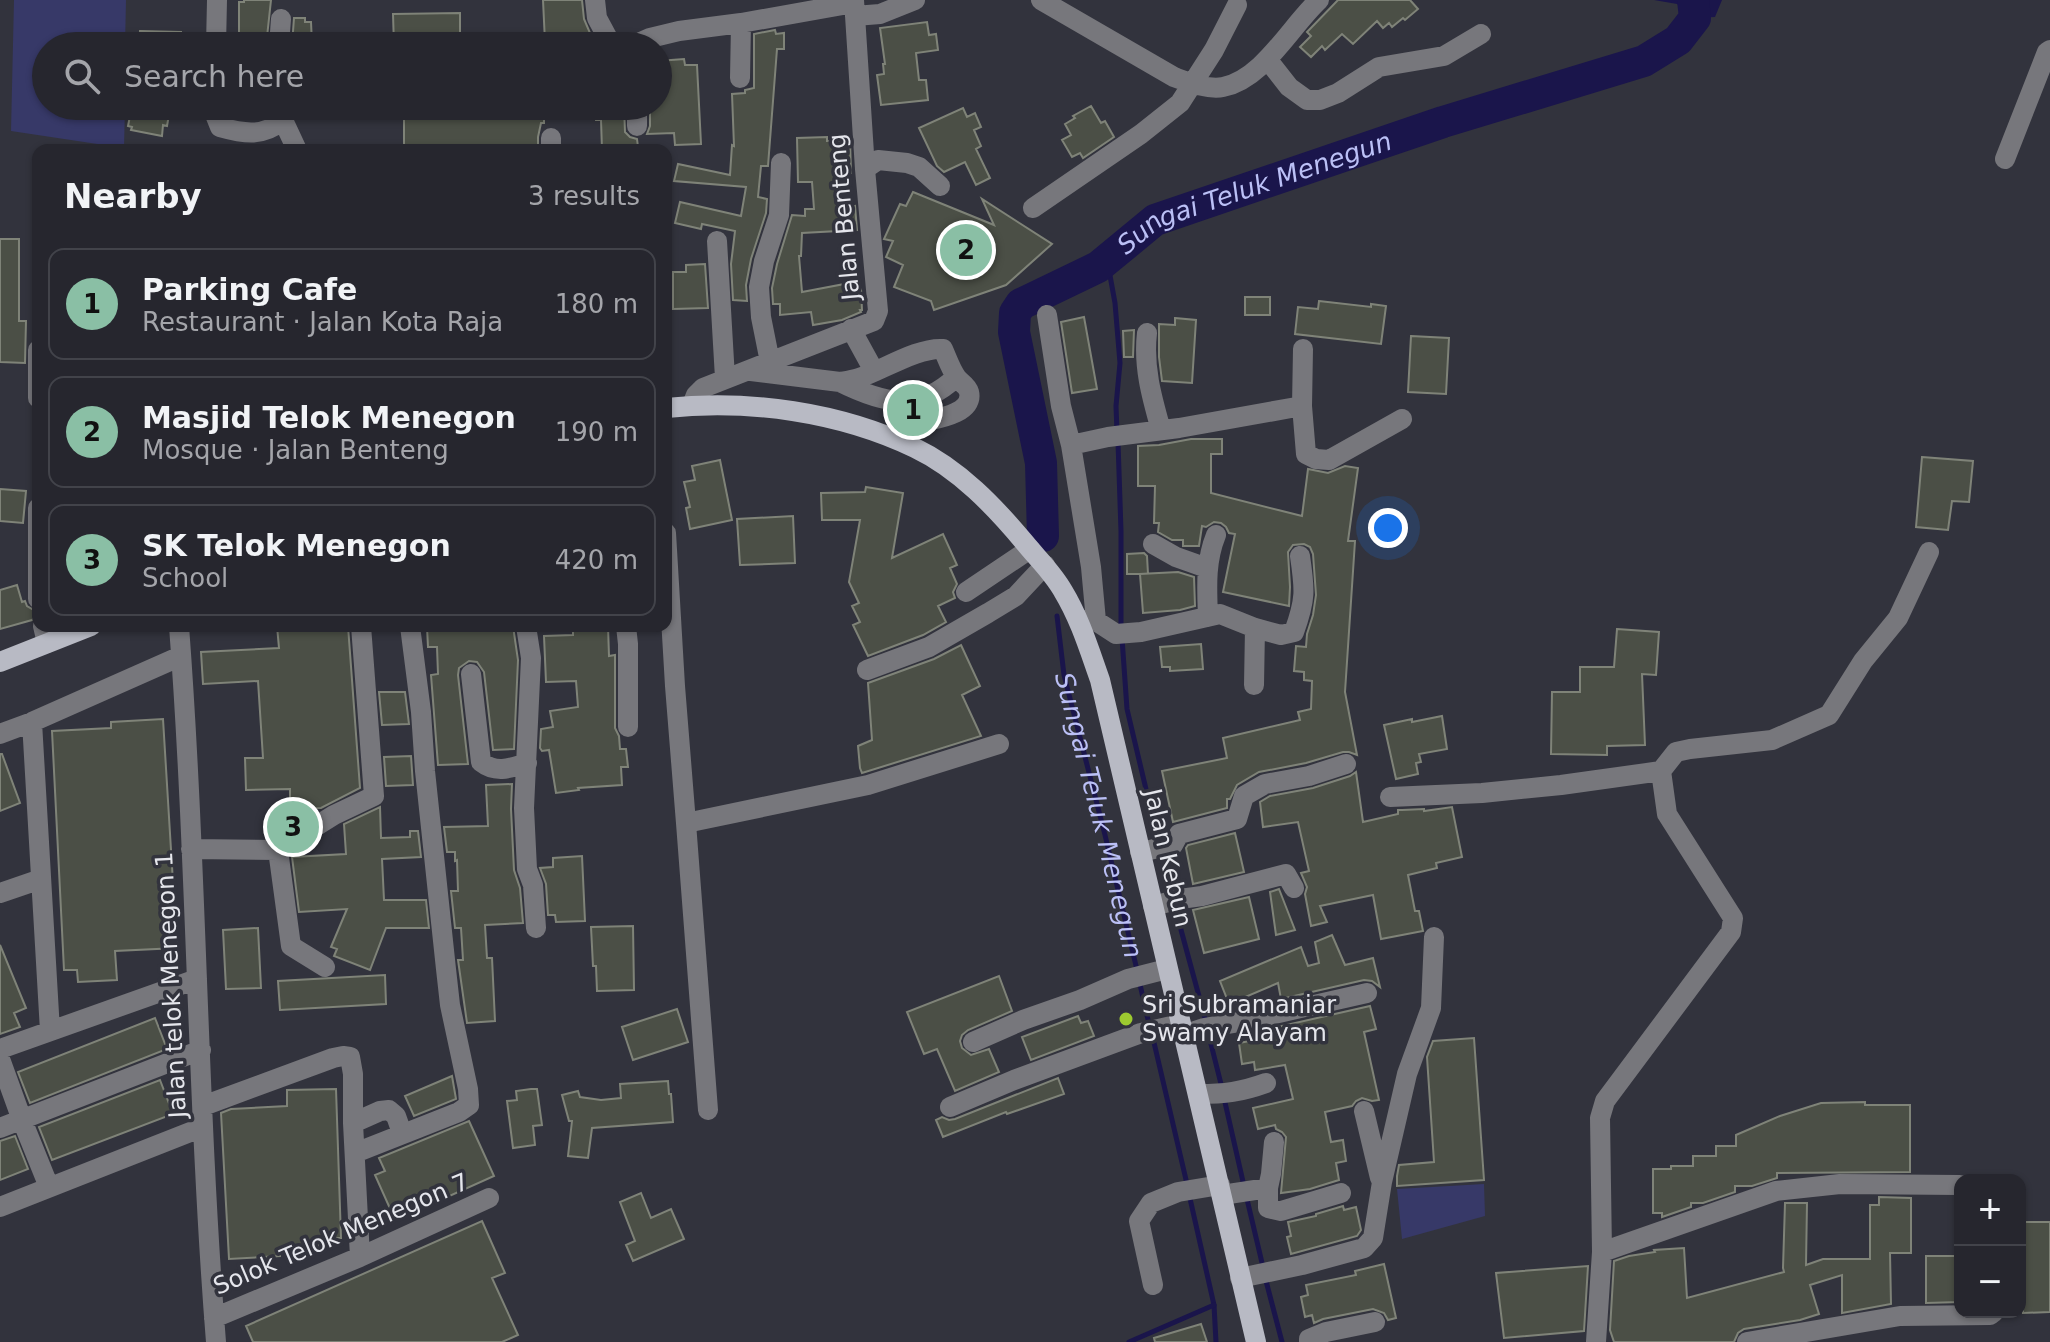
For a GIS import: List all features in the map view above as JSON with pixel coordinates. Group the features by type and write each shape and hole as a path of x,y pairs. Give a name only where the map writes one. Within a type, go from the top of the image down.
{"main road":[{"name":"Jalan Kebun","path":"672,407 731,404 779,408 868,429 917,449 954,473 999,512 1088,621 1100,680 1153,849 1166,903 1167,969 1198,1094 1241,1190 1258,1274 1256,1342"},
{"path":"0,662 45,635"}],"street":[{"path":"216,32 217,0"},
{"path":"595,0 597,18 604,32"},
{"path":"672,33 854,6 880,14 915,0"},
{"path":"1041,0 1174,77 1220,88 1246,80 1319,0"},
{"path":"1033,208 1141,134 1180,103 1214,50 1237,5"},
{"name":"Jalan Benteng","path":"692,405 703,388 874,321 878,311 854,6"},
{"path":"280,32 281,19"},
{"path":"740,78 741,23"},
{"path":"1267,59 1289,87 1307,100 1320,100 1338,93 1379,67 1444,56 1481,34"},
{"path":"2005,159 2050,50"},
{"path":"217,120 220,127 239,132 270,131 277,120"},
{"path":"285,120 296,144"},
{"path":"301,144 306,123"},
{"path":"865,169 878,160 907,163 919,167 940,186"},
{"path":"770,362 759,287 779,215 781,163"},
{"path":"717,241 725,378"},
{"path":"1047,315 1091,567 1088,621 1122,634 1220,614 1281,635 1294,632 1305,589 1300,556"},
{"path":"851,329 874,371"},
{"path":"1147,333 1145,354 1148,380 1161,430"},
{"path":"840,382 918,354 943,349 956,377 969,392 969,401 964,409 923,421 909,402"},
{"path":"1303,349 1302,406 1306,454 1329,460 1402,419"},
{"path":"747,370 840,382 864,393 909,402 944,389 956,377"},
{"path":"1071,445 1302,406"},
{"path":"1208,617 1207,568 1216,535"},
{"path":"1153,544 1176,557 1207,568"},
{"path":"966,592 1030,549"},
{"path":"1390,797 1561,785 1661,771 1676,752 1772,740 1829,715 1863,661 1898,618 1929,552"},
{"path":"867,670 929,647 988,613 1016,596 1045,565"},
{"path":"1254,685 1255,628"},
{"name":"Jalan telok Menegon 1","path":"179,632 216,1342"},
{"path":"191,849 278,850 334,815 374,796 361,632"},
{"path":"355,1153 459,1112 469,1105 450,1005 411,632"},
{"path":"527,632 531,658 525,823 527,869 533,885 536,928"},
{"path":"627,632 628,727"},
{"path":"672,632 708,1110"},
{"path":"0,734 181,656"},
{"path":"471,674 481,762 489,769 504,770 527,763"},
{"path":"32,722 50,1031"},
{"path":"686,823 868,785 999,744"},
{"path":"1153,849 1173,845 1179,834 1237,819 1244,796 1265,784 1309,776 1346,764"},
{"path":"1596,1342 1602,1252 1600,1118 1605,1101 1731,932 1733,918 1667,814 1661,771"},
{"path":"278,850 291,946 325,967"},
{"path":"1166,903 1286,874 1294,888"},
{"path":"0,893 41,879"},
{"path":"1258,1274 1364,1248 1373,1238 1382,1182 1407,1074 1431,1008 1434,937"},
{"path":"973,1042 1134,977 1167,969"},
{"path":"0,1049 197,979"},
{"path":"950,1107 1146,1031 1210,1027 1367,993"},
{"path":"0,1128 201,1050"},
{"path":"203,1106 343,1056 350,1057 353,1064 360,1257"},
{"path":"0,1059 49,1187"},
{"path":"1198,1094 1244,1091 1266,1083"},
{"path":"353,1123 389,1110 396,1116 402,1133"},
{"path":"1364,1111 1382,1182"},
{"path":"0,1207 203,1127"},
{"path":"1153,1285 1139,1221 1151,1203 1187,1190 1241,1190 1271,1174 1274,1142"},
{"path":"1602,1252 1776,1191 1840,1184 1954,1185"},
{"path":"1241,1190 1268,1208 1281,1211 1341,1193"},
{"name":"Solok Telok Menegon 7","path":"214,1318 360,1257 489,1198"},
{"path":"1747,1342 1900,1316 1954,1315"},
{"path":"1309,1342 1309,1339 1326,1332 1375,1322"}],"shaded area":[{"path":"14,0 126,0 125,32 32,32 32,120 125,120 124,144 97,144 11,131"},
{"path":"1654,0 1722,0 1715,17 1695,18 1677,4"},
{"path":"1484,1184 1485,1216 1402,1239 1397,1189"}],"building":[{"path":"271,0 268,32 239,32 239,2"},
{"path":"543,0 582,0 584,19 590,32 545,32"},
{"path":"1338,0 1410,0 1418,9 1392,27 1389,23 1383,28 1377,21 1353,44 1342,34 1325,50 1322,46 1311,57 1300,47 1311,36 1307,32"},
{"path":"460,13 460,32 394,32 393,14"},
{"path":"294,18 305,18 305,22 311,22 311,32 293,32"},
{"path":"927,22 929,35 936,34 938,50 916,53 919,80 926,80 928,100 881,105 877,75 884,74 885,64 880,28"},
{"path":"775,30 776,34 784,33 784,49 777,49 768,166 761,166 758,197 767,199 766,213 751,259 746,285 747,301 733,300 731,264 735,231 702,224 701,229 675,223 680,202 741,216 746,187 674,181 678,164 730,175 734,146 732,94 745,93 745,90 754,88 754,34"},
{"path":"684,59 685,65 697,65 701,144 675,145 674,133 647,134 650,120 672,120 672,60"},
{"path":"1091,106 1114,137 1083,158 1080,153 1072,157 1062,140 1071,135 1065,124"},
{"path":"963,108 967,117 975,113 981,127 974,130 981,146 976,149 990,178 976,185 965,162 944,172 937,166 919,128"},
{"path":"129,120 168,120 167,126 163,125 162,136 131,130 132,127 128,126"},
{"path":"404,120 544,120 538,144 404,144"},
{"path":"601,120 625,120 625,132 637,139 638,144 602,144"},
{"path":"827,137 827,141 850,140 851,173 845,173 848,207 855,206 857,230 802,233 799,256 802,292 855,282 857,290 861,289 862,310 842,320 813,325 811,312 780,315 780,304 773,304 772,288 792,215 805,216 805,209 814,209 812,182 798,182 797,138"},
{"path":"913,192 994,225 982,199 1052,244 1006,285 934,310 931,301 894,287 903,265 886,257 893,241 884,239 900,204 906,206"},
{"path":"0,239 19,239 19,321 26,321 25,363 0,362"},
{"path":"705,264 708,308 673,309 673,272 686,272 686,265"},
{"path":"1245,297 1270,297 1270,315 1245,315"},
{"path":"1319,301 1386,306 1381,344 1295,334 1298,307 1318,309"},
{"path":"1084,317 1097,389 1072,393 1061,322"},
{"path":"1175,318 1196,320 1192,383 1162,381 1159,324 1175,325"},
{"path":"1134,330 1133,357 1124,357 1123,331"},
{"path":"1411,336 1449,338 1446,394 1408,392"},
{"path":"1191,439 1222,439 1222,454 1211,454 1211,493 1302,516 1308,469 1328,473 1345,466 1358,468 1348,541 1355,541 1345,692 1357,755 1343,752 1259,772 1237,785 1230,799 1227,799 1227,808 1173,822 1162,771 1227,758 1223,738 1300,720 1298,712 1311,709 1312,681 1304,680 1304,672 1294,671 1296,646 1306,647 1316,595 1310,547 1293,545 1288,552 1289,606 1223,592 1235,534 1229,533 1221,523 1202,526 1199,546 1183,546 1183,540 1172,540 1158,532 1159,523 1154,523 1155,486 1138,486 1138,446"},
{"path":"1922,457 1973,461 1969,502 1952,501 1948,530 1916,527"},
{"path":"720,460 732,520 690,529 686,508 690,507 684,482 695,480 692,466"},
{"path":"866,487 903,493 892,558 943,534 957,565 950,568 957,584 953,592 955,598 938,606 946,622 923,635 868,656 853,625 860,622 852,606 859,603 849,582 860,520 822,520 821,493 865,492"},
{"path":"0,489 26,491 23,523 0,521"},
{"path":"793,516 795,563 740,565 737,519"},
{"path":"1144,553 1148,574 1127,574 1127,554"},
{"path":"1178,572 1194,577 1195,606 1143,613 1140,574"},
{"path":"17,585 22,602 25,601 32,609 32,620 0,629 0,590"},
{"path":"1617,629 1659,632 1656,675 1642,674 1645,745 1607,746 1607,755 1551,754 1552,692 1580,692 1580,667 1614,667"},
{"path":"278,632 348,632 360,788 321,808 290,809 290,789 246,790 245,758 263,758 258,681 203,684 201,652 279,648"},
{"path":"427,632 514,632 518,660 514,749 493,750 484,672 477,662 469,661 459,668 458,675 468,764 438,765 431,675 438,674 437,647 428,647"},
{"path":"573,632 608,632 609,656 615,655 615,728 620,749 626,749 628,767 621,767 622,785 556,793 549,750 542,751 540,748 541,729 553,727 550,711 578,707 576,681 546,682 544,636 573,635"},
{"path":"1201,644 1203,669 1170,671 1170,667 1162,667 1160,647"},
{"path":"961,645 980,686 962,695 981,736 862,773 858,746 872,740 868,683 934,659"},
{"path":"379,692 405,692 409,724 382,725"},
{"path":"1442,716 1447,749 1419,754 1421,762 1416,763 1418,774 1396,779 1384,725"},
{"path":"163,719 177,948 115,951 117,980 78,982 77,970 64,970 52,731 111,728 111,722"},
{"path":"0,754 20,803 0,811"},
{"path":"411,756 413,785 386,786 384,757"},
{"path":"1356,772 1363,822 1398,814 1398,810 1424,811 1452,807 1462,857 1436,863 1437,868 1408,875 1415,911 1419,911 1423,931 1381,939 1373,895 1320,906 1327,922 1311,926 1305,894 1307,887 1301,873 1309,871 1298,822 1263,827 1260,802 1270,796 1313,788"},
{"path":"512,784 514,870 520,888 523,923 485,925 487,958 492,958 495,1021 467,1023 458,960 463,960 461,928 455,928 451,891 458,891 457,860 455,852 447,852 444,827 488,826 486,785"},
{"path":"380,807 381,838 410,837 410,831 418,831 421,857 382,859 384,900 426,900 429,928 386,928 370,970 334,956 337,949 331,947 347,909 299,912 292,857 346,854 344,824"},
{"path":"1235,833 1244,872 1193,884 1188,845"},
{"path":"582,856 585,921 556,922 555,915 548,915 546,884 540,868 553,867 553,858"},
{"path":"1279,889 1295,930 1276,935 1270,892"},
{"path":"1249,897 1259,939 1204,953 1193,910"},
{"path":"633,926 634,990 597,991 591,927"},
{"path":"258,928 261,988 226,989 223,930"},
{"path":"1332,935 1345,965 1373,958 1380,987 1364,980 1281,999 1278,983 1229,1004 1220,981 1301,947 1308,966 1319,963 1315,942"},
{"path":"0,945 26,1008 14,1013 20,1027 0,1034"},
{"path":"385,975 386,1004 280,1010 278,981"},
{"path":"999,976 1012,1011 968,1030 960,1041 962,1048 971,1055 989,1049 999,1072 955,1091 937,1049 924,1054 907,1012"},
{"path":"1370,1006 1376,1029 1364,1032 1379,1100 1362,1098 1352,1106 1325,1112 1331,1142 1343,1140 1346,1161 1336,1163 1339,1180 1310,1189 1281,1193 1286,1137 1275,1125 1258,1129 1253,1108 1293,1099 1285,1065 1255,1070 1254,1062 1242,1064 1239,1043 1250,1041 1249,1034"},
{"path":"677,1009 688,1042 633,1060 622,1027"},
{"path":"1078,1016 1081,1023 1088,1021 1094,1036 1031,1060 1022,1037"},
{"path":"155,1018 167,1049 30,1103 18,1072"},
{"path":"1474,1038 1484,1180 1397,1186 1399,1165 1434,1162 1427,1057 1433,1041"},
{"path":"452,1076 456,1099 414,1116 405,1096"},
{"path":"1058,1078 1064,1094 1006,1112 943,1137 936,1120 942,1117 955,1119"},
{"path":"160,1080 173,1114 52,1160 39,1127"},
{"path":"668,1081 673,1122 592,1128 588,1158 568,1156 572,1121 569,1121 562,1095 578,1091 580,1097 601,1100 621,1098 620,1084"},
{"path":"336,1089 341,1238 318,1238 318,1250 280,1251 280,1256 229,1259 221,1113 231,1109 287,1106 287,1090"},
{"path":"537,1089 542,1125 533,1126 535,1145 513,1148 507,1101 517,1100 516,1091"},
{"path":"1865,1102 1865,1105 1910,1105 1910,1172 1777,1173 1777,1178 1752,1186 1735,1186 1735,1192 1703,1203 1691,1203 1691,1207 1662,1217 1662,1213 1653,1213 1653,1169 1693,1166 1693,1156 1716,1156 1716,1146 1736,1146 1736,1135 1821,1103"},
{"path":"469,1121 494,1176 405,1216 402,1209 392,1213 375,1175 385,1171 379,1158"},
{"path":"15,1136 28,1169 0,1180 0,1141"},
{"path":"641,1193 651,1218 671,1209 684,1239 633,1261 626,1245 635,1241 620,1202"},
{"path":"1879,1197 1911,1198 1911,1253 1890,1253 1891,1304 1842,1313 1842,1275 1810,1285 1819,1314 1744,1329 1734,1342 1614,1342 1610,1330 1614,1261 1654,1250 1684,1248 1687,1298 1784,1272 1785,1203 1807,1203 1806,1265 1823,1259 1870,1259 1870,1205 1879,1205"},
{"path":"1343,1206 1344,1210 1356,1207 1361,1230 1357,1236 1291,1254 1288,1222"},
{"path":"482,1221 505,1273 492,1278 518,1335 502,1342 253,1342 246,1326"},
{"path":"2026,1222 2050,1222 2050,1312 2026,1313"},
{"path":"1926,1256 1954,1256 1954,1302 1926,1303"},
{"path":"1384,1264 1396,1318 1388,1320 1384,1313 1373,1309 1314,1323 1312,1315 1305,1317 1301,1297 1308,1295 1306,1285 1356,1275 1355,1271"},
{"path":"1588,1266 1584,1331 1504,1338 1496,1273"},
{"path":"1201,1324 1207,1342 1155,1342 1154,1338"}],"waterway":[{"name":"Sungai Teluk Menegun","path":"1043,536 1041,463 1014,332 1015,313 1021,304 1098,267 1155,220 1443,122 1644,61 1678,40 1695,18 1693,0"},
{"path":"1107,259 1115,303 1120,363 1117,432"},
{"path":"1118,442 1121,628"},
{"name":"Sungai Teluk Menegun","path":"1057,616 1064,675 1137,970"},
{"path":"1122,638 1127,709 1159,844"},
{"path":"1161,854 1171,895"},
{"path":"1174,904 1206,1022"},
{"name":"Sungai Teluk Menegun","path":"1139,980 1149,1024"},
{"path":"1208,1032 1222,1088"},
{"name":"Sungai Teluk Menegun","path":"1152,1034 1187,1184"},
{"path":"1224,1098 1244,1186"},
{"name":"Sungai Teluk Menegun","path":"1189,1194 1214,1305 1216,1342"},
{"path":"1246,1195 1263,1267"},
{"path":"1265,1277 1282,1342"},
{"path":"1129,1342 1214,1305"}],"place":[{"name":"Masjid Telok Menegon","path":"966,250"},
{"name":"Parking Cafe","path":"913,410"},
{"name":"SK Telok Menegon","path":"293,827"},
{"name":"Sri Subramaniar Swamy Alayam","path":"1126,1019"}]}
